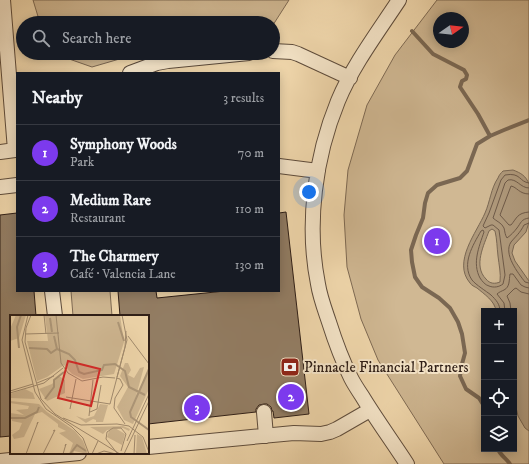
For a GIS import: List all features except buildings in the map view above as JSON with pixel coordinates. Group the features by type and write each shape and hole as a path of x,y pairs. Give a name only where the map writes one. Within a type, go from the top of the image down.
{"street":[{"path":"0,152 15,150 9,105 3,0"},
{"path":"399,0 367,49 339,100 329,128 318,171 314,202 313,232 314,260 318,286 334,339 351,379 407,464"},
{"path":"280,51 298,54 350,78"},
{"path":"133,72 157,63 181,60"},
{"path":"280,166 318,171"},
{"path":"0,187 16,185"},
{"path":"52,292 55,315"},
{"path":"149,447 294,433 321,434 330,432 370,410"},
{"path":"264,412 266,436"},
{"path":"0,461 71,456"}],"shaded area":[{"path":"33,0 289,0 279,16 38,16"},
{"path":"437,0 529,0 529,464 444,464 378,360 361,319 347,267 344,215 348,170 367,105 395,55"},
{"path":"72,60 116,60 92,67"},
{"path":"71,292 110,292 112,315 73,315"}],"water":[{"path":"513,170 523,175 529,184 529,222 526,232 514,245 512,253 515,261 529,281 529,431 525,428 517,412 517,308 495,308 489,298 473,286 465,275 464,266 468,247 485,213 499,175 503,171","holes":["492,229 495,231 500,282 491,283 482,274 480,262 482,249 489,231"]}],"waterway":[{"path":"412,31 433,54 464,70 467,75 466,79 462,81 460,87 478,114 490,136"},
{"path":"481,401 479,398 466,389 460,376 465,353 462,334 458,322 450,308 439,298 422,287 415,277 411,250 423,218 428,193 437,185 460,178 467,171 477,144 490,136 529,120"},
{"path":"500,452 510,464"}],"place":[{"name":"Symphony Woods","path":"437,241"},
{"name":"Pinnacle Financial Partners","path":"290,367"},
{"name":"Medium Rare","path":"291,397"},
{"name":"The Charmery","path":"197,408"}]}
